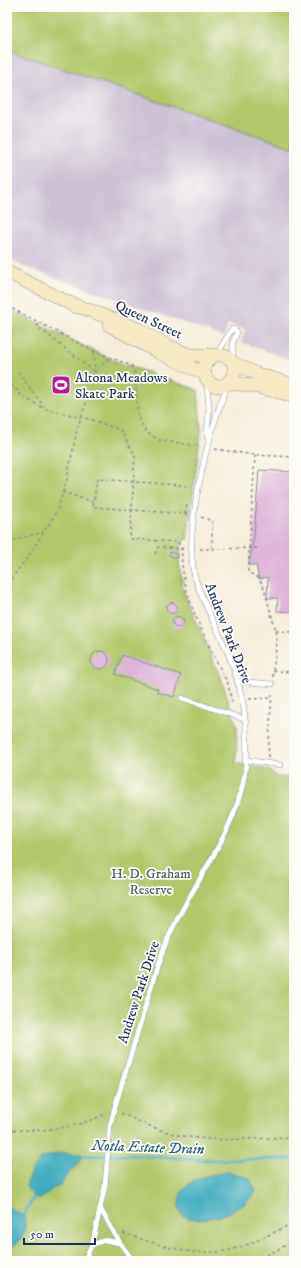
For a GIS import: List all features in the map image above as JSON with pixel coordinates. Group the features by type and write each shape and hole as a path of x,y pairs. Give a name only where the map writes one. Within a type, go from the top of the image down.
{"main road":[{"name":"Queen Street","path":"7,272 70,303 205,376"},
{"name":"Queen Street","path":"70,303 138,329 166,345 189,355 216,355"},
{"path":"294,385 257,374 233,363 226,356 216,355 211,357 205,365 205,376 209,382 218,386 228,383 254,386 294,396"},
{"path":"228,383 234,374 233,363"}],"lane":[{"path":"216,355 230,331 234,328 237,332 232,349 233,363"},
{"name":"Andrew Park Drive","path":"205,376 209,408 207,447"},
{"name":"Andrew Park Drive","path":"84,1261 92,1244 100,1208 108,1162 110,1126 160,956 181,914 219,848 231,820 245,773 247,745 238,681 196,580 192,549 195,515 207,447 221,399 228,383"},
{"path":"238,681 272,684"},
{"path":"182,698 244,719"},
{"path":"246,760 267,765 280,765"},
{"path":"100,1208 120,1243 134,1261"},
{"path":"92,1244 105,1240 120,1243"}],"path":[{"path":"7,306 94,351 132,366 134,370 138,416 146,432 159,440 255,455 294,456"},
{"path":"37,322 39,328 95,372"},
{"path":"7,584 28,557 57,511 67,479 77,429 93,383 95,372 94,351"},
{"path":"95,372 110,358"},
{"path":"18,372 45,409"},
{"path":"7,380 22,396 45,409 81,417 120,430 135,455 130,539 178,542 182,549 181,563 186,589 191,604 224,677 227,680 232,702 258,698 271,698"},
{"path":"255,455 248,549 248,572 257,577 263,585 276,631 277,641 273,671 267,765"},
{"path":"188,500 185,514 93,507 96,479 191,486 190,493"},
{"path":"62,492 93,502"},
{"path":"195,515 212,521 212,549"},
{"path":"7,542 43,532"},
{"path":"156,554 158,547 182,549 260,548"},
{"path":"276,631 294,632"},
{"path":"273,671 294,672"},
{"path":"7,1130 62,1128 91,1121 114,1110 149,1126 178,1135 208,1139 294,1137"},
{"path":"115,1232 122,1232 162,1246 182,1250 196,1252 218,1252 243,1246 294,1223"},
{"path":"256,1261 294,1240"}],"shaded area":[{"path":"7,7 294,7 294,361 241,342 245,329 228,324 224,337 22,266 7,258"}],"green space":[{"path":"7,7 294,7 294,148 7,50"},
{"name":"H. D. Graham Reserve","path":"7,308 112,360 198,390 201,431 187,540 182,541 179,563 184,593 222,681 237,727 236,763 269,770 277,777 294,778 294,1261 7,1261"}],"water":[{"path":"61,1153 83,1155 79,1162 63,1180 61,1185 55,1187 41,1199 34,1197 26,1186 31,1171 43,1157"},
{"path":"229,1172 249,1178 256,1190 244,1204 235,1210 203,1219 193,1219 184,1216 181,1213 179,1203 181,1195 190,1183 197,1179"},
{"path":"7,1206 18,1213 24,1214 25,1231 20,1239 7,1250"}],"building":[{"path":"259,470 294,472 294,612 277,611 278,598 267,598 268,577 259,579 256,565 249,565 254,536"},
{"path":"170,552 178,555 176,558 169,555"},
{"path":"170,603 174,603 176,604 176,612 170,613 167,610 167,606"},
{"path":"176,617 180,617 182,618 182,626 176,627 173,624 173,620"},
{"path":"100,651 106,654 109,660 106,666 100,669 94,666 91,660 94,654"},
{"path":"122,655 181,675 174,697 157,692 158,689 115,674"}],"waterway":[{"name":"Notla Estate Drain","path":"80,1156 132,1155 208,1160 294,1159"},
{"name":"Notla Estate Drain","path":"21,1215 24,1214 36,1194"}],"place":[{"name":"Altona Meadows Skate Park","path":"61,385"}]}
